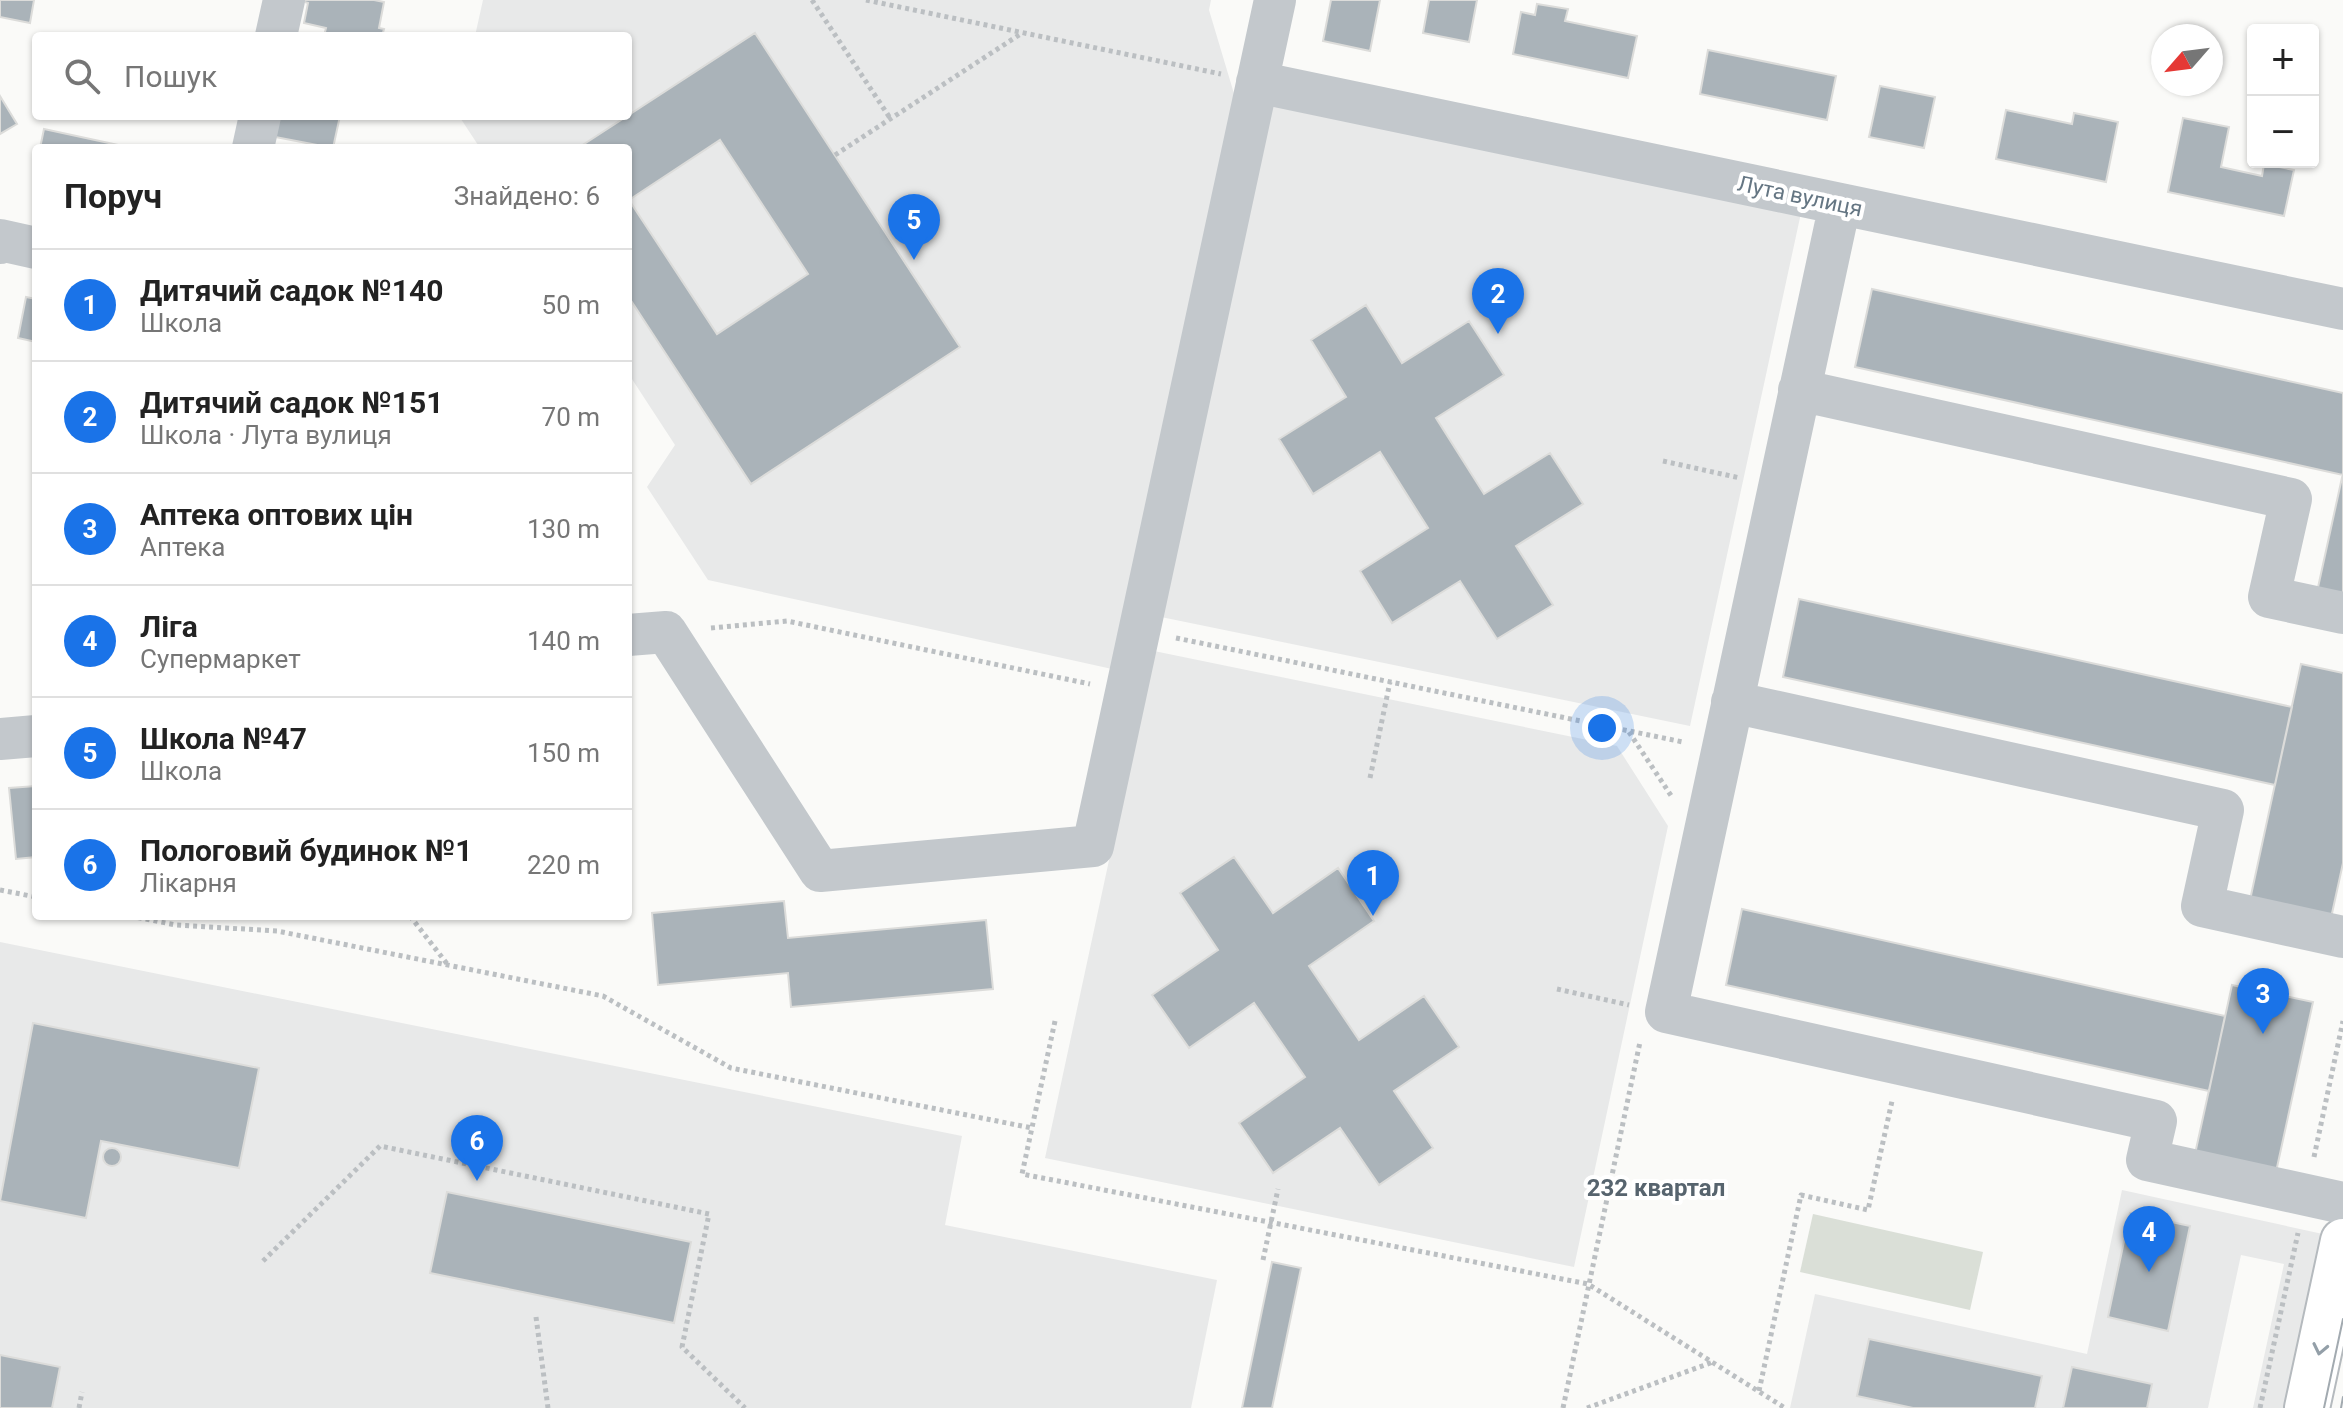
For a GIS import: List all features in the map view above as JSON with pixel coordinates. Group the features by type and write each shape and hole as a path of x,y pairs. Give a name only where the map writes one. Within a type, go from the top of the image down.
{"main road":[{"path":"2307,1408 2343,1241"}],"street":[{"path":"277,32 284,0"},
{"path":"647,633 820,871 1093,846 1275,0"},
{"name":"Лута вулиця","path":"1257,82 2343,309"},
{"path":"254,144 259,120"},
{"path":"1840,204 1666,1012 2156,1121 2147,1160 2343,1203"},
{"path":"0,243 0,240 32,247"},
{"path":"1799,390 2291,499 2269,597 2343,613"},
{"path":"1732,702 2223,810 2202,906 2343,937"},
{"path":"0,739 32,736"}],"path":[{"path":"812,0 890,118"},
{"path":"866,0 1257,82"},
{"path":"835,155 1022,33"},
{"path":"1663,461 1743,479"},
{"path":"647,633 787,621 1126,692"},
{"path":"1139,631 1722,750"},
{"path":"1370,778 1390,682"},
{"path":"1629,731 1702,844"},
{"path":"0,890 32,896"},
{"path":"150,920 176,925 277,931 603,996 731,1068 1032,1128"},
{"path":"413,920 448,965"},
{"path":"1557,989 1639,1007"},
{"path":"1055,1021 1022,1174 1588,1284 1785,1408"},
{"path":"1759,1391 1801,1195 1868,1210 1900,1064"},
{"path":"263,1261 380,1146 709,1214 682,1347 745,1408"},
{"path":"1263,1260 1278,1189"},
{"path":"1563,1408 1588,1284"},
{"path":"536,1317 548,1408"},
{"path":"1587,1408 1713,1362"},
{"path":"79,1408 82,1392"}],"shaded area":[{"path":"483,0 1211,0 1209,10 1235,97 1112,669 708,580 647,487 675,445 632,379 632,144 477,144 462,120 632,120 632,32 476,32"},
{"path":"1271,105 1801,213 1690,726 1161,617"},
{"path":"1154,651 1617,746 1668,826 1574,1267 1045,1158"},
{"path":"0,942 962,1136 945,1225 1217,1280 1191,1408 0,1408"},
{"path":"2122,1190 2332,1236 2295,1408 2253,1408 2284,1264 2241,1255 2208,1408 1790,1408 1815,1294 2087,1354"},
{"path":"1813,1214 1983,1252 1970,1310 1800,1272"}],"building":[{"path":"0,0 34,0 30,23 0,17"},
{"path":"298,0 384,2 379,28 384,29 383,32 325,32 326,28 304,23 308,3"},
{"path":"1331,0 1380,0 1370,51 1323,41"},
{"path":"1429,0 1477,0 1469,42 1423,33"},
{"path":"1537,4 1568,9 1565,21 1637,36 1628,78 1513,54 1521,12 1535,15"},
{"path":"755,33 960,347 751,484 632,302 632,205 717,334 808,274 720,140 632,198 632,144 584,144 621,120 632,120 632,113"},
{"path":"1708,50 1836,76 1827,120 1700,94"},
{"path":"1880,86 1935,97 1924,148 1869,137"},
{"path":"0,96 17,124 0,134"},
{"path":"2006,110 2072,124 2074,113 2118,122 2106,182 1996,159"},
{"path":"2183,118 2229,127 2221,167 2262,176 2263,168 2294,170 2284,216 2168,192"},
{"path":"273,120 339,120 334,144 312,144 270,136"},
{"path":"44,129 113,144 41,144"},
{"path":"1872,289 2343,393 2343,475 1855,367"},
{"path":"26,297 32,298 32,341 18,338"},
{"path":"1366,305 1402,363 1469,321 1504,375 1436,418 1484,494 1550,453 1583,504 1516,546 1553,605 1497,639 1460,581 1392,623 1360,571 1428,528 1380,452 1313,494 1279,439 1346,397 1311,340"},
{"path":"2343,473 2343,597 2317,592"},
{"path":"1799,599 2292,707 2275,785 1783,677"},
{"path":"2301,664 2343,673 2343,863 2331,918 2250,900"},
{"path":"32,786 32,857 16,859 9,788"},
{"path":"1234,857 1273,913 1338,868 1374,921 1309,966 1359,1040 1424,996 1459,1047 1394,1091 1433,1148 1379,1185 1340,1128 1273,1173 1239,1123 1305,1077 1254,1003 1189,1048 1152,995 1218,950 1180,893"},
{"path":"784,901 788,938 986,920 993,989 791,1007 788,973 658,985 652,913"},
{"path":"1742,909 2225,1016 2209,1091 1726,985"},
{"path":"2232,985 2313,1002 2276,1172 2195,1154"},
{"path":"33,1023 259,1068 239,1168 101,1141 86,1218 0,1201"},
{"path":"112,1148 121,1157 112,1166 103,1157"},
{"path":"447,1192 691,1242 674,1323 430,1273"},
{"path":"2130,1213 2190,1226 2168,1331 2108,1317"},
{"path":"1272,1262 1301,1268 1272,1408 1242,1408"},
{"path":"1869,1339 2042,1376 2035,1408 1913,1408 1857,1396"},
{"path":"0,1355 60,1367 52,1408 0,1408"},
{"path":"2072,1367 2152,1384 2147,1408 2063,1408"}],"tram line":[{"path":"2324,1408 2343,1319"},
{"path":"2341,1408 2343,1397"}],"place":[{"name":"Школа №47","path":"914,260"},
{"name":"Дитячий садок №151","path":"1498,334"},
{"name":"Дитячий садок №140","path":"1373,916"},
{"name":"Аптека оптових цін","path":"2263,1034"},
{"name":"Пологовий будинок №1","path":"477,1181"},
{"name":"Ліга","path":"2149,1272"}],"district":[{"name":"232 квартал","path":"1656,1188"}]}
